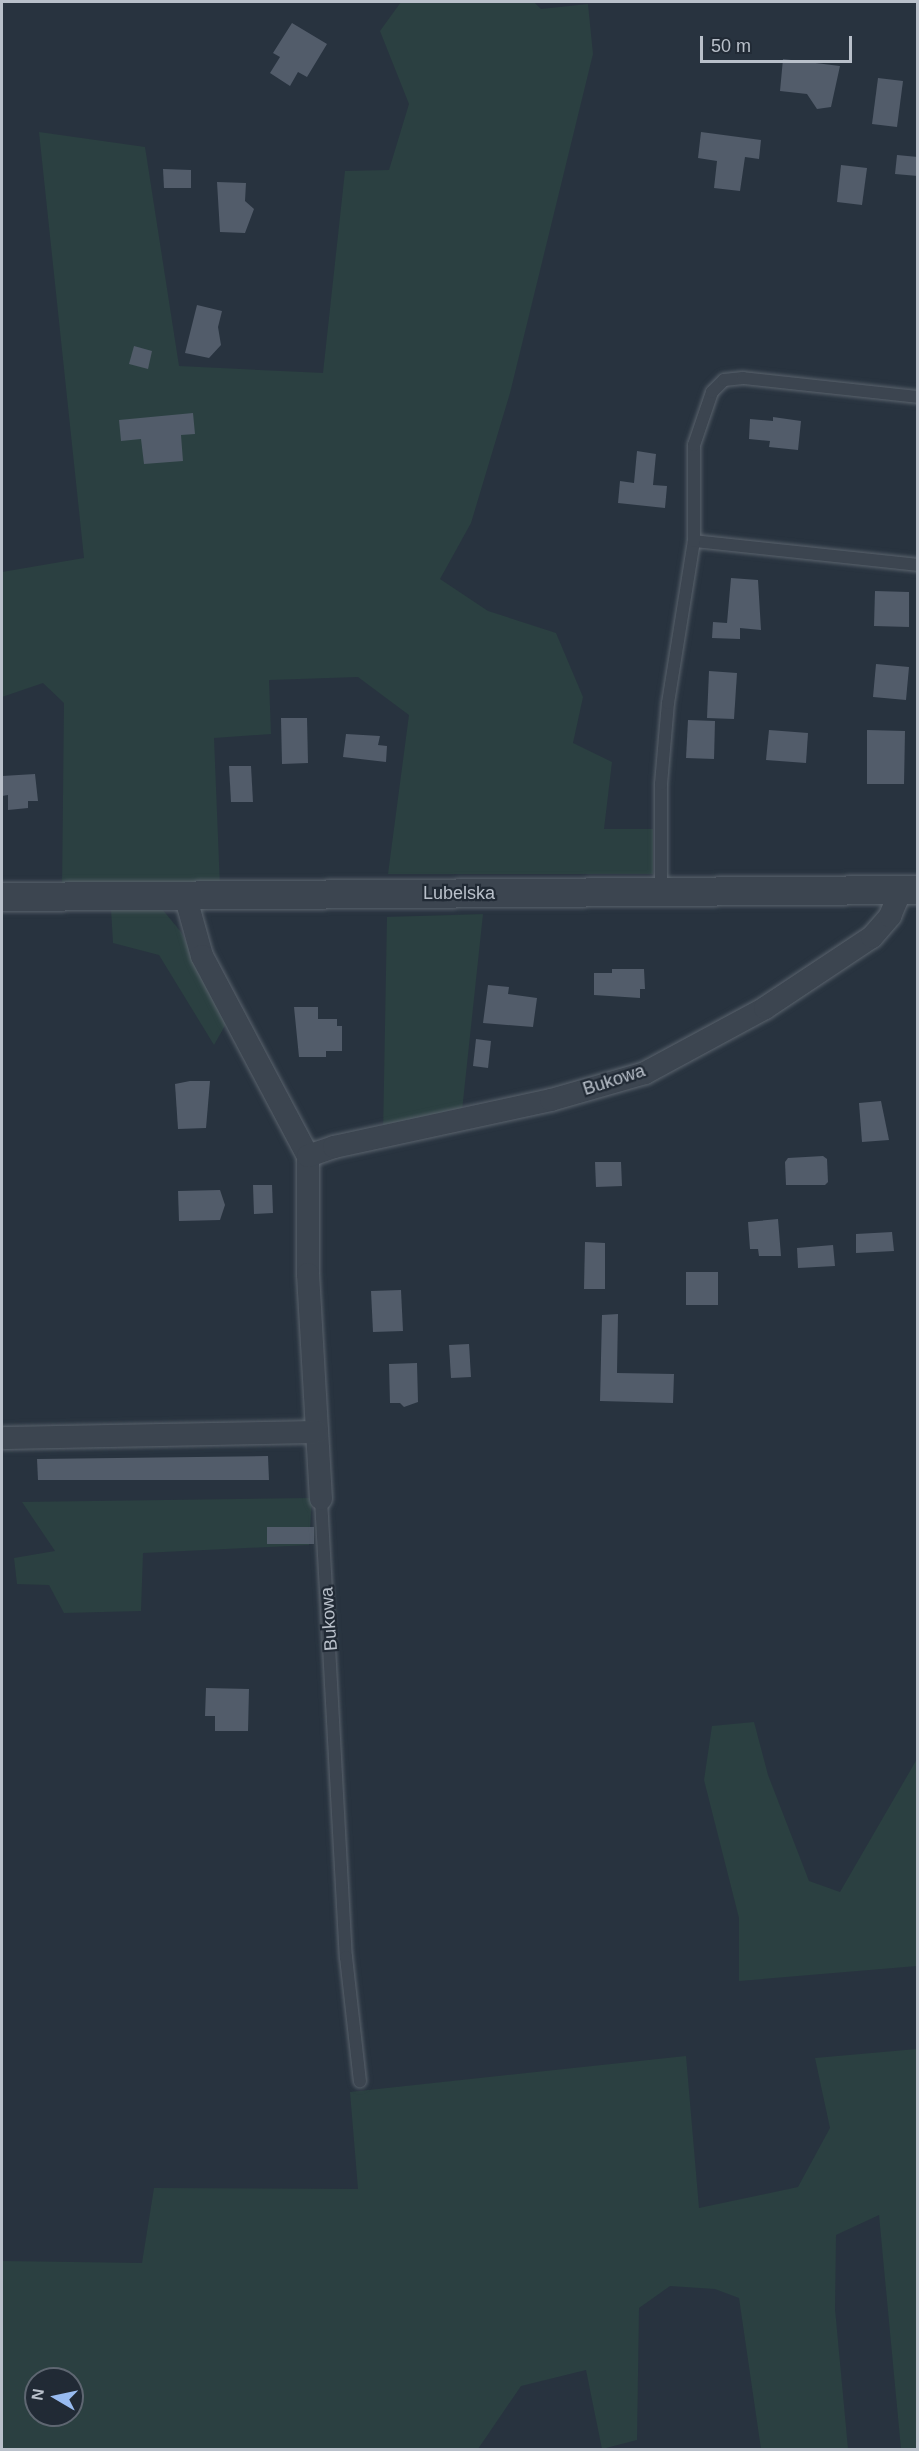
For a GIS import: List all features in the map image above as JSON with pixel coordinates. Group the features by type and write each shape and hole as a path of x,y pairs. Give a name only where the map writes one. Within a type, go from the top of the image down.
{"street":[{"name":"Lubelska","path":"2,897 909,890"},
{"name":"Bukowa","path":"308,1156 334,1147 551,1100 645,1073 765,1008 872,937 909,890"},
{"name":"Bukowa","path":"184,896 202,956 308,1156 308,1274 321,1499"},
{"path":"5,1438 316,1432"}],"lane":[{"path":"661,892 660,784 668,703 694,541 694,445 712,392 724,380 742,378 918,397"},
{"path":"694,541 918,565"},
{"name":"Bukowa","path":"321,1499 346,1957 360,2081"}],"green space":[{"path":"401,2 534,2 541,9 588,4 593,54 510,393 471,523 440,579 488,611 556,633 583,697 573,743 612,762 604,829 653,829 653,874 388,874 409,715 358,677 269,680 271,734 214,738 220,887 162,909 181,932 227,1022 214,1045 159,955 113,943 110,892 62,892 64,703 43,683 2,697 2,572 84,558 39,132 145,147 179,366 323,373 345,171 389,170 409,104 380,31"},
{"path":"483,914 461,1120 383,1137 387,917"},
{"path":"312,1498 309,1545 143,1553 141,1611 64,1613 49,1585 17,1584 14,1558 55,1551 22,1502"},
{"path":"754,1722 768,1775 809,1881 840,1892 917,1759 917,1966 739,1981 739,1918 704,1780 712,1726"},
{"path":"917,2049 917,2449 901,2449 879,2215 836,2235 835,2309 848,2449 761,2449 739,2298 715,2289 670,2286 639,2308 637,2440 602,2449 586,2370 521,2386 478,2449 2,2449 2,2261 142,2263 154,2188 358,2189 350,2092 686,2056 699,2208 798,2187 830,2128 815,2058"}],"building":[{"path":"292,23 327,44 307,77 298,72 290,86 270,73 280,57 273,53"},
{"path":"783,59 840,66 831,107 817,109 807,94 780,91"},
{"path":"878,78 903,81 897,127 872,124"},
{"path":"701,132 761,140 759,159 745,157 740,191 714,188 717,161 698,158"},
{"path":"897,155 918,157 918,176 895,174"},
{"path":"841,165 867,168 862,205 837,202"},
{"path":"163,169 191,170 191,188 164,188"},
{"path":"217,182 246,183 245,201 254,209 245,233 220,232"},
{"path":"197,305 222,311 218,327 221,345 209,358 185,353"},
{"path":"134,346 152,351 148,369 129,364"},
{"path":"193,413 195,434 181,435 183,461 144,464 141,439 121,441 119,420"},
{"path":"773,417 801,421 798,450 769,447 770,441 749,439 750,419 773,421"},
{"path":"637,451 656,454 653,485 667,486 665,508 618,503 620,481 634,483"},
{"path":"731,578 758,580 761,630 740,628 740,639 712,638 713,622 727,623"},
{"path":"875,591 909,592 909,627 874,626"},
{"path":"876,664 909,667 906,700 873,697"},
{"path":"709,671 737,673 734,719 707,718"},
{"path":"281,718 307,718 308,763 282,764"},
{"path":"688,720 715,721 714,759 686,758"},
{"path":"769,730 808,733 806,763 766,760"},
{"path":"867,730 905,731 904,784 867,784"},
{"path":"346,734 380,736 378,745 387,746 386,762 343,757"},
{"path":"229,766 251,766 253,802 231,802"},
{"path":"35,774 38,801 28,801 28,808 8,810 8,795 2,796 2,776"},
{"path":"612,969 644,969 645,989 640,989 640,998 594,995 594,973 612,973"},
{"path":"488,985 509,987 508,994 537,998 533,1027 483,1023"},
{"path":"294,1007 318,1007 318,1019 337,1019 337,1026 342,1026 342,1051 326,1051 326,1057 299,1057"},
{"path":"476,1039 491,1041 488,1068 473,1066"},
{"path":"210,1081 206,1128 178,1129 175,1084"},
{"path":"881,1101 889,1140 862,1142 859,1103"},
{"path":"823,1156 827,1159 828,1182 825,1185 786,1185 785,1162 788,1158"},
{"path":"595,1162 621,1162 622,1186 596,1187"},
{"path":"253,1185 272,1185 273,1213 254,1214"},
{"path":"220,1190 225,1205 220,1220 179,1221 178,1191"},
{"path":"778,1219 781,1256 759,1256 758,1249 750,1249 748,1222"},
{"path":"892,1232 894,1251 856,1253 856,1234"},
{"path":"585,1242 605,1243 605,1289 584,1289"},
{"path":"833,1245 835,1266 798,1268 797,1248"},
{"path":"686,1272 718,1272 718,1305 686,1305"},
{"path":"401,1290 403,1331 373,1332 371,1291"},
{"path":"618,1314 617,1373 674,1374 673,1403 600,1401 602,1315"},
{"path":"469,1344 471,1377 451,1378 449,1345"},
{"path":"417,1363 418,1402 404,1407 400,1403 390,1403 389,1364"},
{"path":"268,1456 269,1480 38,1480 37,1459"},
{"path":"267,1527 314,1527 314,1544 267,1544"},
{"path":"206,1688 249,1689 248,1731 215,1731 215,1716 205,1716"}]}
